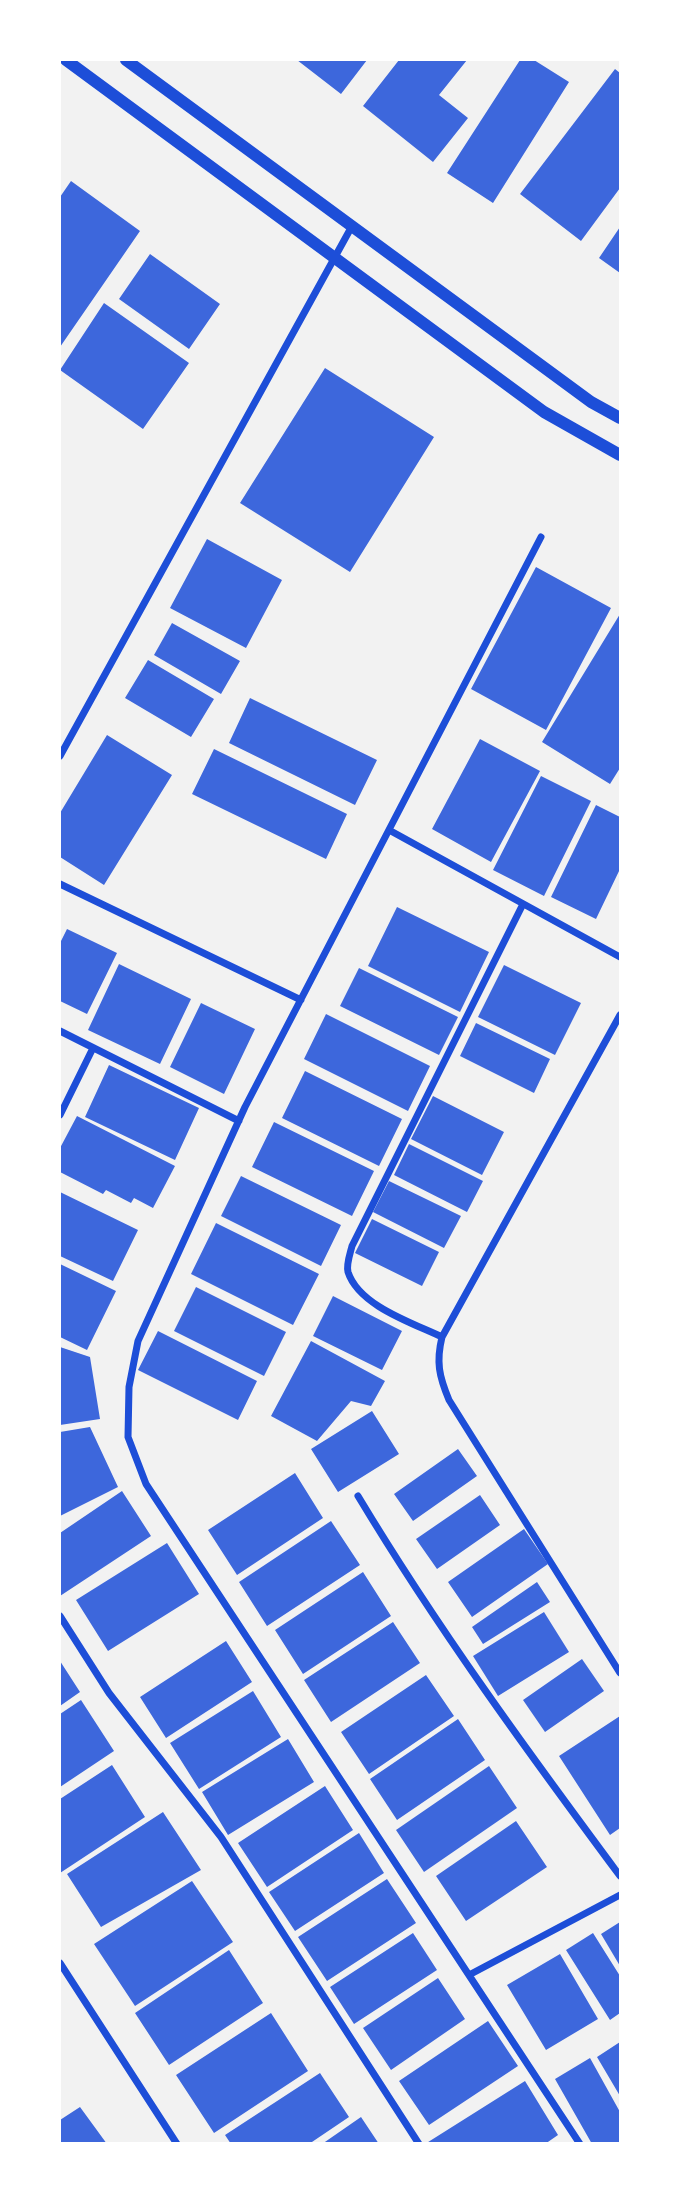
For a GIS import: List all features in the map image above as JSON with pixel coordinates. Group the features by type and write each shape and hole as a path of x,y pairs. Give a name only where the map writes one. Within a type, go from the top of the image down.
{"street":[{"path":"66,60 544,412 621,455"},
{"path":"127,60 591,402 621,418"},
{"path":"60,756 352,226"},
{"path":"541,537 239,1121 138,1341 129,1387 128,1437 146,1484 580,2144"},
{"path":"389,830 621,957"},
{"path":"60,884 301,1000"},
{"path":"442,1336 367,1297 354,1284 347,1270 352,1246 363,1222 523,904"},
{"path":"621,1015 442,1336 438,1367 449,1400 621,1673"},
{"path":"60,1031 239,1121"},
{"path":"60,1115 93,1048"},
{"path":"358,1496 415,1591 483,1691 621,1876"},
{"path":"60,1616 109,1693 221,1837 419,2144"},
{"path":"469,1975 621,1895"},
{"path":"60,1963 177,2144"}],"building":[{"path":"297,60 367,60 341,94"},
{"path":"399,60 467,60 439,95 468,118 433,162 363,106"},
{"path":"520,60 534,60 569,82 493,203 447,173"},
{"path":"615,69 620,73 620,188 581,241 520,194"},
{"path":"71,181 140,231 60,347 60,197"},
{"path":"620,227 620,273 599,258"},
{"path":"150,254 220,304 189,349 119,299"},
{"path":"104,303 189,363 143,429 60,370"},
{"path":"325,368 434,437 350,572 240,503"},
{"path":"207,539 282,580 246,648 170,608"},
{"path":"536,567 611,608 546,730 471,689"},
{"path":"620,614 620,768 610,784 542,742"},
{"path":"172,623 240,661 221,694 154,655"},
{"path":"148,660 214,699 191,737 125,698"},
{"path":"250,698 377,760 355,805 229,743"},
{"path":"107,735 172,775 104,885 60,857 60,813"},
{"path":"480,739 540,771 491,862 432,829"},
{"path":"214,749 347,814 326,859 192,794"},
{"path":"541,776 591,801 544,896 493,870"},
{"path":"596,805 620,817 620,869 596,919 551,897"},
{"path":"397,907 489,952 460,1012 368,966"},
{"path":"67,929 117,953 87,1014 60,1001 60,943"},
{"path":"119,964 191,999 160,1064 88,1030"},
{"path":"504,965 581,1003 555,1055 478,1017"},
{"path":"359,968 458,1017 439,1055 340,1006"},
{"path":"201,1003 255,1029 224,1094 170,1067"},
{"path":"326,1014 430,1066 408,1111 304,1059"},
{"path":"476,1023 550,1059 534,1093 460,1056"},
{"path":"109,1065 199,1108 175,1160 85,1117"},
{"path":"305,1071 402,1119 379,1166 282,1118"},
{"path":"433,1096 504,1132 482,1175 411,1139"},
{"path":"77,1116 175,1166 153,1208 134,1198 131,1203 106,1190 103,1194 60,1172 60,1148"},
{"path":"274,1122 374,1171 352,1216 252,1167"},
{"path":"409,1144 483,1181 467,1212 394,1175"},
{"path":"241,1176 341,1225 321,1266 221,1216"},
{"path":"389,1181 461,1216 444,1248 373,1212"},
{"path":"60,1192 138,1230 113,1281 60,1256"},
{"path":"372,1219 439,1252 422,1286 355,1253"},
{"path":"216,1223 319,1274 293,1325 191,1274"},
{"path":"60,1264 116,1291 87,1350 60,1337"},
{"path":"196,1287 286,1332 264,1376 174,1331"},
{"path":"333,1296 402,1331 382,1370 313,1336"},
{"path":"158,1331 257,1381 238,1420 138,1370"},
{"path":"311,1341 385,1381 371,1406 351,1401 317,1441 271,1416"},
{"path":"60,1347 90,1357 100,1419 60,1425"},
{"path":"372,1411 399,1454 338,1492 311,1449"},
{"path":"90,1427 118,1487 60,1516 60,1432"},
{"path":"458,1449 477,1476 413,1521 394,1494"},
{"path":"295,1473 323,1518 237,1575 208,1530"},
{"path":"122,1491 151,1536 60,1596 60,1533"},
{"path":"480,1495 500,1525 437,1569 416,1539"},
{"path":"331,1521 360,1565 267,1626 239,1582"},
{"path":"524,1529 548,1564 472,1617 448,1582"},
{"path":"167,1543 199,1594 108,1651 76,1600"},
{"path":"363,1572 391,1616 303,1674 275,1630"},
{"path":"537,1582 550,1602 483,1644 472,1627"},
{"path":"544,1612 569,1652 498,1696 473,1656"},
{"path":"393,1622 420,1663 331,1722 304,1680"},
{"path":"226,1641 252,1682 166,1738 140,1697"},
{"path":"582,1659 604,1691 545,1732 523,1700"},
{"path":"60,1661 80,1692 60,1706"},
{"path":"426,1675 454,1716 369,1774 341,1732"},
{"path":"253,1691 281,1737 199,1789 170,1743"},
{"path":"81,1700 114,1751 60,1787 60,1714"},
{"path":"620,1716 620,1828 610,1835 559,1756"},
{"path":"458,1719 485,1760 397,1820 370,1779"},
{"path":"288,1739 314,1782 228,1835 202,1792"},
{"path":"112,1765 145,1817 60,1873 60,1799"},
{"path":"489,1766 517,1808 424,1872 396,1830"},
{"path":"325,1786 353,1830 267,1887 238,1843"},
{"path":"163,1812 201,1870 101,1927 67,1874"},
{"path":"516,1821 547,1867 466,1921 436,1876"},
{"path":"359,1833 384,1873 295,1931 269,1892"},
{"path":"387,1879 416,1923 327,1981 298,1937"},
{"path":"192,1881 233,1942 135,2006 94,1944"},
{"path":"620,1922 620,1966 601,1934"},
{"path":"413,1933 437,1970 354,2024 330,1987"},
{"path":"593,1933 620,1976 620,2013 610,2020 566,1950"},
{"path":"229,1950 263,2003 169,2065 135,2013"},
{"path":"560,1954 598,2019 546,2050 507,1985"},
{"path":"438,1978 465,2019 391,2070 363,2028"},
{"path":"271,2013 308,2071 214,2133 176,2075"},
{"path":"488,2021 518,2066 429,2125 399,2081"},
{"path":"620,2042 620,2096 597,2057"},
{"path":"590,2058 620,2112 620,2144 592,2144 555,2079"},
{"path":"320,2073 349,2117 309,2144 231,2144 225,2135"},
{"path":"525,2081 558,2135 545,2144 425,2144"},
{"path":"80,2107 107,2144 60,2144 60,2120"},
{"path":"361,2117 379,2144 322,2144"}]}
